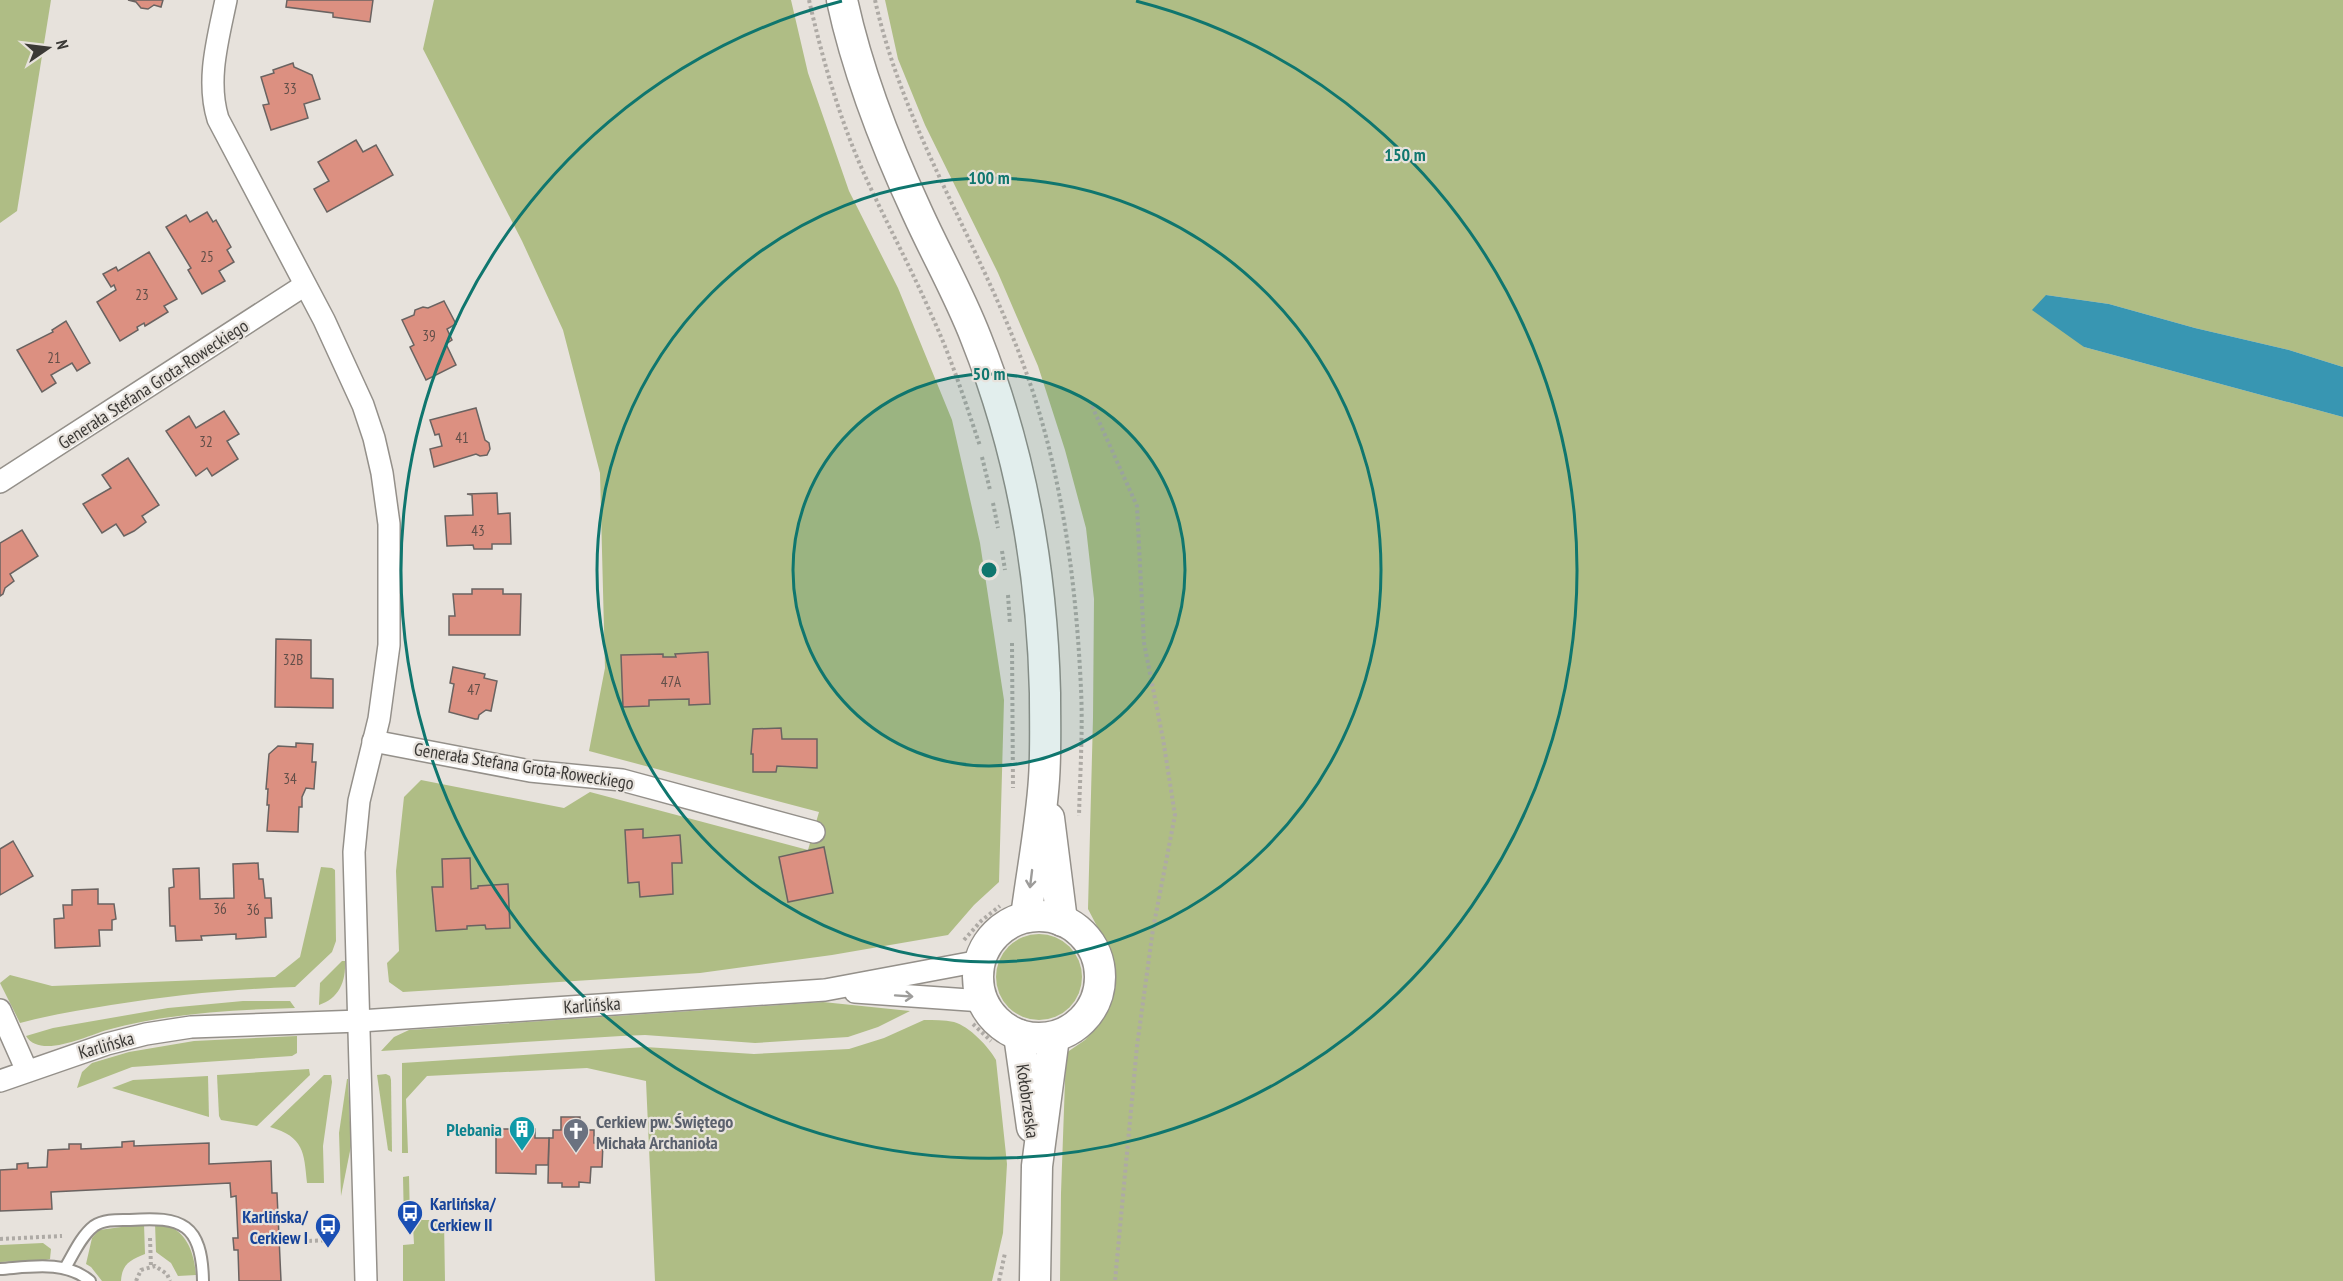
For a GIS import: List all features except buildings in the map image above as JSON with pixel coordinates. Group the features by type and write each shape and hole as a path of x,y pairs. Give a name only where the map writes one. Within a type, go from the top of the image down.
{"main road":[{"path":"842,0 861,76 878,123 908,194 976,337 999,400 1017,466 1030,532 1044,637 1044,779 1062,921"},
{"path":"1026,917 1044,779"},
{"path":"1044,916 1062,921 1077,929 1088,941 1096,956 1100,973 1099,990 1093,1006 1083,1020 1070,1030 1054,1037 1036,1038 1019,1035 997,1022 983,1001 979,988 980,961 985,948 997,933 1013,922 1026,917 1044,916"},
{"name":"Kołobrzeska","path":"1019,1035 1037,1166"},
{"name":"Kołobrzeska","path":"1035,1281 1037,1166 1054,1037"}],"street":[{"path":"226,0 212,79 216,111 229,142 306,285 367,416 377,452 385,496 388,524 390,633 386,675 359,801 354,852 366,1281"},
{"name":"Generała Stefana Grota-Roweckiego","path":"0,482 306,285"},
{"name":"Generała Stefana Grota-Roweckiego","path":"373,741 531,771 622,780 814,832"},
{"name":"Karlińska","path":"0,1081 99,1046 169,1030 225,1024 360,1021 825,990 980,961"},
{"name":"Karlińska","path":"825,990 983,1001"},
{"path":"0,1010 27,1071"}],"lane":[{"path":"65,1268 85,1235 99,1223 148,1218 174,1221 189,1231 200,1247 203,1281"},
{"path":"0,1269 65,1268 90,1281"}],"path":[{"path":"809,0 830,80 848,134 866,177 932,314 962,389 981,449 999,536"},
{"path":"1092,406 1137,506 1144,643 1175,815 1153,929 1137,1046 1115,1281"},
{"path":"1001,547 1006,582"},
{"path":"1007,593 1011,628"},
{"path":"1012,640 1013,793"},
{"path":"148,1218 152,1267"},
{"path":"0,1239 85,1235"},
{"path":"279,1242 333,1240"},
{"path":"136,1281 141,1270 152,1267 162,1269 170,1281"}],"green space":[{"path":"0,0 51,0 17,211 0,223"},
{"path":"434,0 791,0 808,73 849,191 898,288 952,420 980,543 1004,700 999,882 974,905 948,935 832,955 700,973 403,992 389,982 387,963 399,951 396,871 404,797 421,780 564,808 590,792 808,850 819,812 589,751 605,668 600,473 563,330 522,241 423,49"},
{"path":"885,0 2343,0 2343,367 2289,350 2195,328 2109,304 2046,295 2084,347 2343,417 2343,1281 1060,1281 1066,1053 1085,1040 1099,1025 1108,1010 1114,992 1116,973 1112,955 1088,909 1094,599 1086,528 1065,450 1038,366 998,273 925,125 898,59"},
{"path":"321,867 335,870 336,941 332,952 295,987 157,998 20,1023 0,983 10,975 52,986 275,977 300,957"},
{"path":"1039,934 1056,937 1070,946 1079,960 1082,977 1079,994 1070,1008 1056,1017 1039,1020 1022,1017 1008,1008 999,994 996,977 999,960 1008,946 1022,937"},
{"path":"342,961 345,961 345,969 340,988 332,998 319,1005 320,983"},
{"path":"243,1001 290,1001 295,1008 224,1011 177,1016 130,1024 53,1046 33,1043 26,1036 53,1028 168,1008"},
{"path":"823,1002 910,1011 878,1027 848,1037 755,1043 645,1035 381,1051 394,1037 409,1030"},
{"path":"924,1020 960,1024 989,1049 996,1060 1007,1164 1003,1233 992,1281 655,1281 646,1081 587,1068 427,1076 406,1099 408,1153 402,1153 402,1063 645,1047 754,1054 849,1049 884,1038"},
{"path":"297,1036 297,1053 292,1056 132,1067 77,1088 82,1072 92,1063 129,1052 194,1041"},
{"path":"309,1069 310,1075 257,1126 221,1120 217,1075"},
{"path":"386,1074 391,1080 392,1152 388,1150 377,1075"},
{"path":"324,1075 331,1075 332,1082 323,1146 324,1183 307,1183 305,1163 300,1147 290,1136 270,1127"},
{"path":"208,1076 209,1117 112,1088 133,1080"},
{"path":"347,1079 351,1146 341,1196 339,1133"},
{"path":"409,1176 410,1220 444,1220 445,1281 403,1281 403,1245 414,1244 413,1226 404,1225 403,1177"},
{"path":"155,1223 173,1228 186,1240 193,1256 196,1275 178,1276 171,1263 156,1252"},
{"path":"144,1224 145,1254 128,1263 123,1270 121,1281 102,1281 86,1264 92,1238 99,1230"},
{"path":"43,1243 51,1249 50,1259 0,1262 0,1245"}],"water":[{"path":"2046,295 2109,304 2195,328 2289,350 2343,367 2343,417 2084,347 2032,310"}],"place":[{"name":"Plebania","path":"522,1152"},
{"name":"Cerkiew pw. Świętego Michała Archanioła","path":"576,1154"},
{"name":"Karlińska/ Cerkiew II","path":"410,1236"},
{"name":"Karlińska/ Cerkiew I","path":"328,1249"}]}
